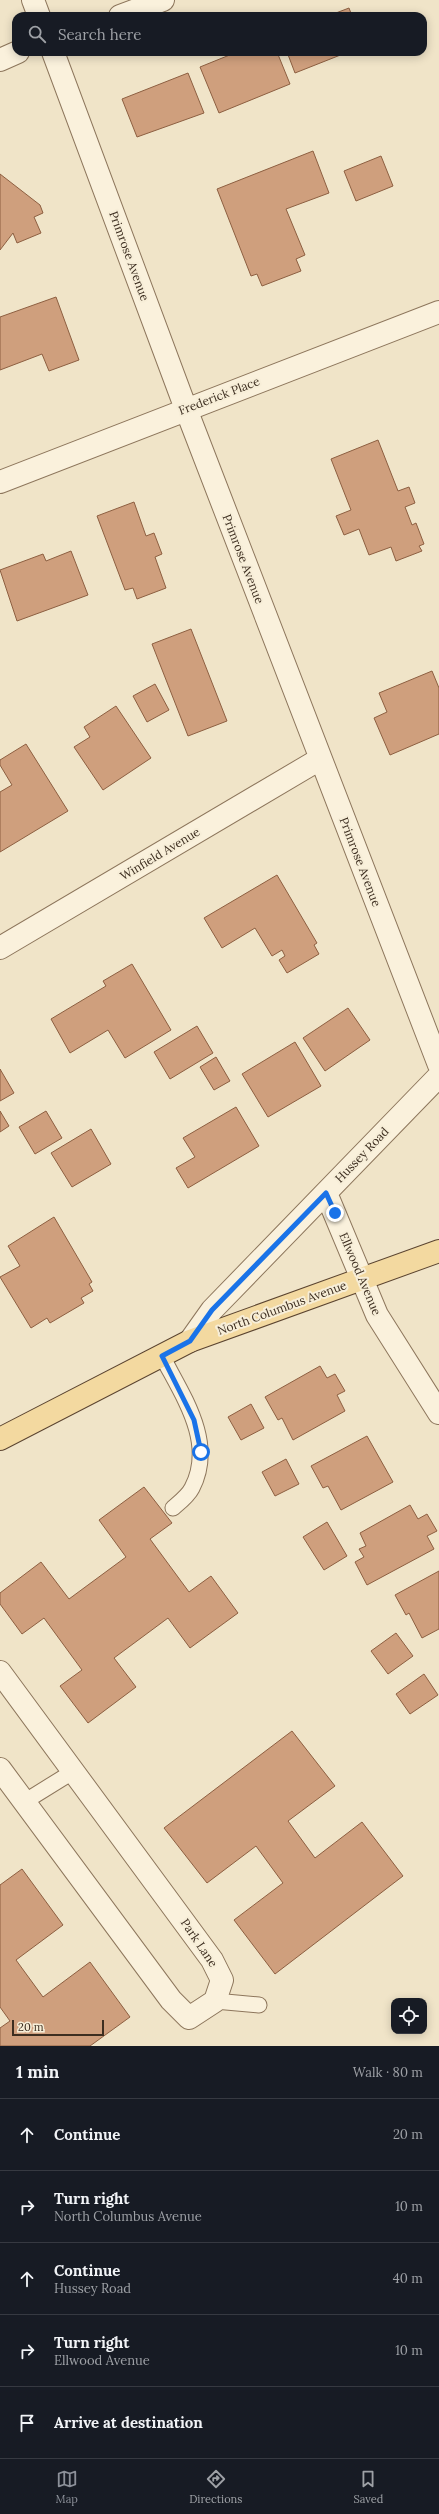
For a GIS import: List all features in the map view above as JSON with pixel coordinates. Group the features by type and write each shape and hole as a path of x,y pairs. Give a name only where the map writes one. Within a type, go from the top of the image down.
{"main road":[{"name":"North Columbus Avenue","path":"0,1439 190,1341 439,1251"}],"street":[{"path":"33,0 38,12"},
{"path":"131,12 163,0"},
{"path":"0,60 12,55"},
{"name":"Primrose Avenue","path":"54,56 186,408 439,1065"},
{"name":"Frederick Place","path":"0,482 111,441 186,408 439,312"},
{"name":"Winfield Avenue","path":"0,948 320,759"},
{"name":"Hussey Road","path":"190,1341 212,1310 439,1076"},
{"name":"Ellwood Avenue","path":"326,1193 376,1315 439,1413"},
{"name":"Park Lane","path":"0,1672 212,1960 222,1980 215,2001"},
{"path":"0,1769 171,2000 189,2018 215,2001"}],"lane":[{"path":"162,1356 194,1420 201,1452 192,1488 173,1508"},
{"path":"24,1802 74,1771"},
{"path":"215,2001 259,2005"}],"building":[{"path":"349,8 350,12 338,12"},
{"path":"227,56 279,56 290,84 219,113 200,67"},
{"path":"289,56 338,56 295,73"},
{"path":"188,73 204,113 137,137 122,99"},
{"path":"313,151 329,193 286,209 305,255 296,259 301,271 262,286 257,274 251,276 217,189"},
{"path":"381,156 393,186 356,201 344,171"},
{"path":"0,174 40,205 43,213 34,217 41,233 17,243 13,233 0,250"},
{"path":"56,297 79,360 49,371 42,354 0,370 0,317"},
{"path":"378,440 398,491 409,487 415,503 405,507 412,525 416,523 424,544 419,546 422,551 396,561 391,547 369,555 359,529 344,535 336,516 351,510 331,459"},
{"path":"134,502 146,536 154,533 162,554 155,557 166,588 137,599 133,588 125,590 97,516"},
{"path":"71,551 88,595 17,621 0,570 43,554 46,561"},
{"path":"191,629 227,721 188,736 152,644"},
{"path":"432,671 439,688 439,734 390,755 374,718 387,712 379,693"},
{"path":"155,684 169,710 147,722 133,696"},
{"path":"116,706 151,758 103,790 74,747 90,737 84,727"},
{"path":"26,744 68,811 0,852 0,792 12,785 0,765 0,760"},
{"path":"277,875 317,943 314,945 319,954 287,973 279,960 285,956 282,950 272,956 255,928 222,948 204,918"},
{"path":"132,964 171,1030 125,1058 108,1030 70,1053 51,1019 106,986 103,981"},
{"path":"348,1008 370,1040 325,1071 303,1038"},
{"path":"197,1026 213,1053 170,1079 154,1052"},
{"path":"295,1042 321,1086 268,1117 242,1074"},
{"path":"216,1057 230,1081 214,1090 200,1067"},
{"path":"0,1069 14,1093 0,1101"},
{"path":"236,1107 259,1146 188,1188 176,1168 195,1157 183,1138"},
{"path":"0,1111 9,1126 0,1132"},
{"path":"46,1111 62,1138 35,1154 19,1127"},
{"path":"91,1129 111,1164 72,1187 51,1153"},
{"path":"54,1217 92,1282 89,1284 93,1291 81,1298 84,1303 50,1323 47,1318 31,1328 0,1277 20,1266 8,1246"},
{"path":"320,1366 327,1378 335,1374 345,1391 337,1395 345,1411 293,1440 282,1418 278,1420 265,1397"},
{"path":"251,1404 264,1428 241,1440 228,1417"},
{"path":"367,1436 393,1482 341,1510 328,1486 323,1488 311,1466"},
{"path":"286,1459 299,1484 275,1496 262,1472"},
{"path":"144,1487 172,1523 150,1539 189,1592 211,1576 238,1613 190,1648 168,1618 114,1658 136,1687 88,1723 60,1686 82,1670 44,1618 22,1634 0,1604 0,1593 41,1562 69,1599 126,1557 99,1520"},
{"path":"410,1505 418,1519 427,1514 437,1531 427,1536 434,1549 367,1585 355,1562 364,1557 359,1549 366,1546 360,1533"},
{"path":"327,1522 347,1556 324,1570 303,1537"},
{"path":"439,1571 439,1629 422,1638 409,1613 406,1615 395,1595"},
{"path":"396,1633 413,1656 388,1674 371,1651"},
{"path":"424,1674 438,1695 410,1714 396,1694"},
{"path":"292,1731 335,1786 288,1821 315,1858 362,1822 403,1876 275,1974 234,1920 283,1883 256,1846 207,1883 164,1828"},
{"path":"22,1869 63,1925 16,1960 43,1997 90,1962 130,2017 90,2046 0,2046 0,2028 10,2021 0,2007 0,1885"}],"route":[{"path":"201,1452 194,1420 162,1356 190,1341 212,1310 326,1193 335,1213"}]}
